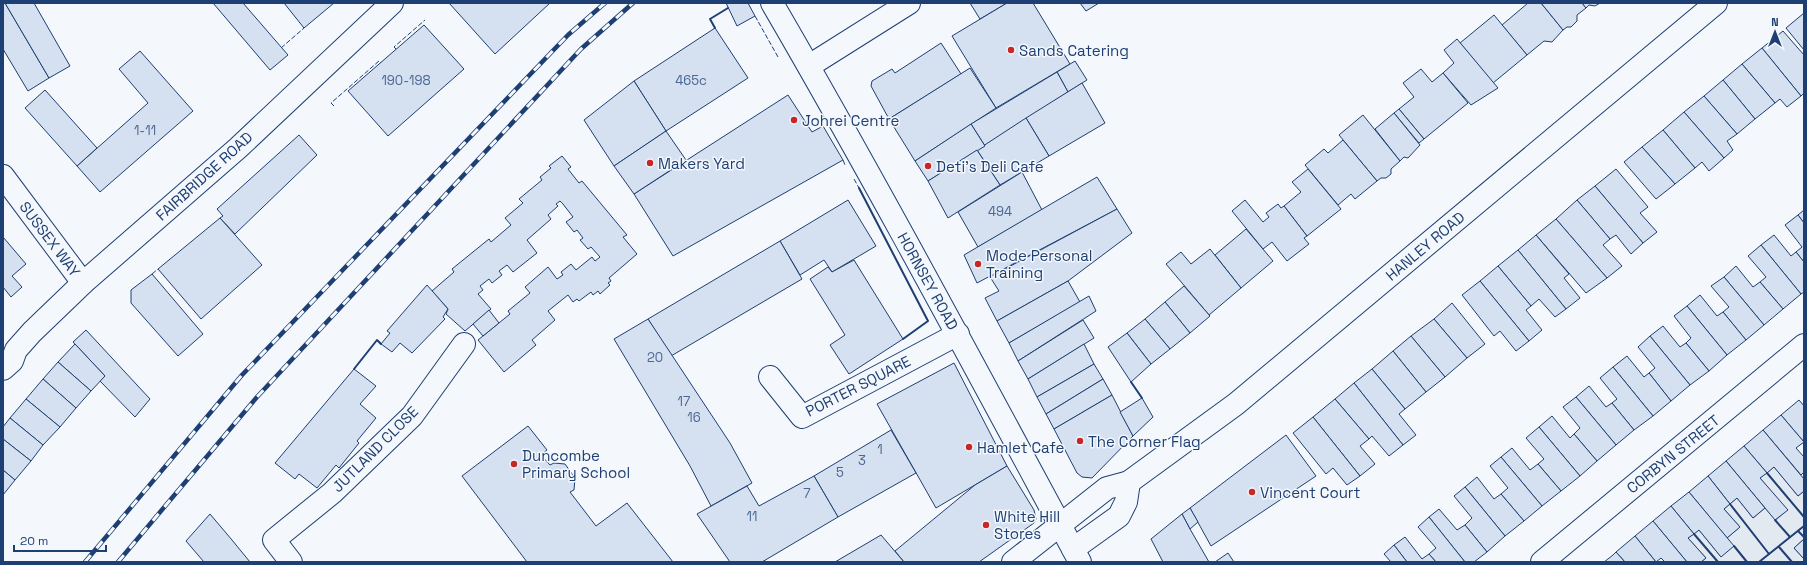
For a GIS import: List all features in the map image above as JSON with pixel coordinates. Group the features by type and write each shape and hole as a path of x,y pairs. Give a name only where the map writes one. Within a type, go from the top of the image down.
{"street":[{"name":"FAIRBRIDGE ROAD","path":"3,369 12,361 10,352 83,283 238,148 392,3"},
{"path":"809,66 909,3"},
{"name":"HANLEY ROAD","path":"1013,562 1107,488 1129,482 1236,404 1716,3"},
{"name":"HORNSEY ROAD","path":"774,7 809,66 958,334 1077,556"},
{"name":"SUSSEX WAY","path":"3,176 83,283"},
{"name":"PORTER SQUARE","path":"770,377 802,417 958,334"},
{"name":"JUTLAND CLOSE","path":"291,562 274,540 332,493 412,416 464,344"},
{"name":"CORBYN STREET","path":"1542,562 1804,346"},
{"path":"1077,556 1119,516 1126,502 1129,482"}],"shaded area":[{"path":"1774,467 1798,496 1804,491 1804,539 1794,548 1804,559 1804,562 1701,562 1706,558 1688,538 1699,530 1721,557 1727,538 1740,527 1724,509 1737,498 1753,518 1765,508 1776,520 1787,510 1760,478"}],"building":[{"path":"3,3 5,3 49,78 28,91 3,49"},
{"path":"5,3 34,3 70,66 49,78"},
{"path":"213,3 243,3 288,55 270,70"},
{"path":"284,3 334,3 304,28"},
{"path":"449,3 550,3 495,54"},
{"path":"726,3 748,3 755,16 737,26"},
{"path":"970,3 1007,3 980,19"},
{"name":"Sands Catering","path":"1007,3 1033,3 1070,64 996,108 952,36"},
{"path":"1080,3 1099,3 1086,11"},
{"path":"1528,3 1541,3 1563,30 1552,42 1544,41 1527,55 1502,25"},
{"path":"1541,3 1582,3 1586,8 1577,15 1577,21 1571,27 1567,27 1563,30"},
{"path":"1582,3 1600,3 1595,6 1589,5 1586,8"},
{"path":"1804,13 1804,50 1786,28"},
{"path":"1494,15 1527,55 1493,83 1460,43"},
{"path":"424,25 464,69 388,136 348,91"},
{"path":"715,28 748,78 666,131 634,81"},
{"path":"1783,31 1804,55 1804,93 1801,96 1762,48"},
{"path":"1457,39 1498,88 1471,105 1443,73 1454,63 1444,50"},
{"path":"941,43 961,74 889,119 871,86 872,81 892,69 895,73"},
{"path":"1762,48 1801,96 1787,107 1780,99 1775,103 1742,64"},
{"path":"140,51 193,111 100,192 77,166 148,103 119,69"},
{"path":"1075,61 1087,80 1068,92 1057,72"},
{"path":"1742,64 1775,103 1755,119 1723,80"},
{"path":"970,68 996,108 915,161 889,119"},
{"path":"1421,69 1432,82 1443,73 1468,103 1424,139 1399,109 1414,97 1403,83"},
{"path":"1057,72 1068,92 985,146 971,124"},
{"path":"1723,80 1755,119 1737,134 1704,96"},
{"path":"634,81 666,131 614,166 584,120"},
{"path":"1082,83 1105,123 1049,156 1026,118"},
{"path":"45,90 97,148 77,166 25,108"},
{"path":"788,95 812,132 823,126 843,160 673,256 634,194"},
{"path":"1704,96 1737,134 1727,141 1733,150 1724,158 1684,112"},
{"path":"1399,109 1424,139 1419,143 1394,113"},
{"path":"1684,112 1724,158 1709,171 1702,162 1695,168 1663,130"},
{"path":"1394,113 1420,145 1408,158 1404,157 1400,161 1375,129"},
{"path":"1363,115 1400,161 1391,169 1391,174 1386,178 1381,178 1377,181 1339,135"},
{"path":"1026,118 1049,156 1000,185 977,150"},
{"path":"971,124 985,146 928,181 915,161"},
{"path":"1663,130 1695,168 1675,184 1642,147"},
{"name":"Makers Yard","path":"666,131 686,160 634,194 614,166"},
{"path":"299,135 317,155 235,234 220,218 223,216 217,209"},
{"path":"1343,140 1377,181 1355,199 1351,194 1338,205 1305,165 1324,149 1328,153"},
{"path":"1642,147 1675,184 1656,199 1624,162"},
{"path":"977,150 1000,185 948,218 928,181"},
{"path":"562,156 571,167 568,169 579,183 582,181 627,235 623,237 637,254 609,278 611,281 608,283 610,285 600,294 598,291 593,295 591,292 579,301 577,299 573,302 568,295 548,311 555,320 532,340 536,345 504,372 478,340 510,314 508,311 530,293 525,287 548,267 557,279 563,275 561,272 571,264 576,270 592,257 595,261 600,257 591,247 588,249 580,240 583,238 577,230 574,232 566,222 573,217 563,204 560,201 556,204 558,206 548,215 551,219 527,240 537,253 513,272 507,265 499,271 502,275 492,283 489,279 480,286 483,290 478,294 491,309 465,331 446,314 448,309 432,291 454,272 452,269 489,239 491,242 511,225 505,218 523,203 519,199 542,180 540,177 551,168 549,166"},
{"path":"1308,169 1341,209 1307,236 1284,206 1301,192 1292,182"},
{"path":"1616,169 1648,207 1640,213 1657,232 1643,243 1595,186"},
{"path":"1022,172 1042,210 978,247 958,212"},
{"path":"1097,177 1117,209 977,283 964,255"},
{"path":"1595,186 1643,243 1631,254 1616,235 1610,239 1577,200"},
{"path":"848,200 876,246 832,272 824,260 800,275 780,241"},
{"path":"1245,200 1263,222 1269,217 1266,213 1278,204 1281,208 1284,206 1307,236 1304,238 1309,244 1287,261 1272,242 1263,249 1232,211"},
{"path":"1577,200 1610,239 1603,245 1622,266 1607,278 1556,219"},
{"path":"1117,209 1132,233 1068,281 997,321 985,298 999,291 990,277"},
{"path":"1804,210 1804,223 1798,215"},
{"path":"1798,215 1804,223 1804,262 1796,252 1802,247 1785,225"},
{"path":"220,218 262,265 201,319 158,269"},
{"path":"1556,219 1607,278 1586,293 1536,235"},
{"path":"1246,229 1273,261 1241,288 1215,255"},
{"path":"1536,235 1569,274 1564,278 1580,298 1566,309 1518,250"},
{"path":"1774,235 1791,256 1796,252 1804,262 1804,292 1801,294 1761,245"},
{"path":"3,237 26,264 12,276 22,287 11,297 3,287"},
{"path":"780,241 802,279 671,356 648,319"},
{"path":"1761,245 1801,294 1783,309 1760,282 1766,277 1748,256"},
{"path":"1210,249 1241,288 1209,315 1166,264 1181,252 1191,264"},
{"path":"1518,250 1566,309 1555,317 1539,299 1531,306 1498,266"},
{"path":"854,260 903,339 849,374 830,345 845,335 810,279 828,267 832,272"},
{"path":"1498,266 1531,306 1526,310 1542,330 1529,341 1480,281"},
{"path":"1736,266 1753,287 1760,282 1783,309 1764,325 1724,277"},
{"path":"152,274 203,334 178,356 131,303 131,290"},
{"path":"1724,277 1764,325 1746,340 1723,312 1729,307 1711,286"},
{"path":"1068,281 1080,302 1009,343 997,321"},
{"path":"1480,281 1529,341 1516,351 1500,331 1494,336 1462,295"},
{"path":"427,285 448,309 443,317 445,319 412,353 400,343 392,352 381,344 390,333 387,331"},
{"path":"1184,286 1210,316 1190,333 1165,302"},
{"path":"1700,295 1717,316 1723,312 1746,340 1727,355 1687,306"},
{"path":"1089,296 1096,311 1018,361 1009,343"},
{"path":"1165,302 1190,333 1170,349 1145,319"},
{"path":"1452,303 1485,344 1467,358 1434,319"},
{"path":"1687,306 1727,355 1709,371 1686,343 1691,338 1674,316"},
{"path":"489,310 499,323 483,336 473,324"},
{"path":"648,319 730,443 752,483 711,506 690,466 614,339"},
{"path":"1145,319 1170,349 1151,364 1127,333"},
{"path":"1434,319 1467,358 1445,377 1411,336"},
{"path":"1083,320 1094,338 1028,379 1018,361"},
{"path":"1663,326 1680,347 1686,343 1709,371 1690,385 1650,336"},
{"path":"86,330 150,399 135,417 100,381 105,376 73,342"},
{"path":"1127,333 1151,364 1131,382 1108,347"},
{"path":"1411,336 1445,377 1426,392 1393,351"},
{"path":"1650,336 1690,385 1671,401 1649,373 1655,368 1638,347"},
{"path":"75,344 105,376 91,391 58,362"},
{"path":"1084,344 1094,364 1037,397 1028,379"},
{"path":"1393,351 1426,392 1405,409 1372,369"},
{"path":"1627,356 1644,377 1649,373 1671,401 1653,416 1613,367"},
{"path":"58,362 91,391 76,408 43,379"},
{"path":"954,363 1007,466 936,508 877,404"},
{"path":"1094,364 1103,379 1046,414 1037,397"},
{"path":"1613,367 1653,416 1634,430 1612,403 1617,399 1600,378"},
{"path":"354,369 376,386 360,404 376,418 357,441 359,443 339,468 336,465 317,488 299,474 295,479 275,463"},
{"path":"1372,369 1405,409 1399,414 1416,435 1403,445 1354,383"},
{"path":"43,379 76,408 60,427 26,399"},
{"path":"1103,379 1112,395 1054,429 1046,414"},
{"path":"1354,383 1403,445 1389,456 1372,436 1369,439 1335,399"},
{"path":"1589,386 1606,407 1612,403 1634,430 1616,445 1576,397"},
{"path":"1112,395 1133,436 1092,478 1082,477 1077,473 1054,429"},
{"path":"1576,397 1616,445 1597,461 1574,434 1580,428 1563,407"},
{"path":"1142,398 1153,417 1133,436 1120,412"},
{"path":"26,399 60,427 43,445 10,418"},
{"path":"1335,399 1369,439 1360,446 1375,464 1360,476 1313,417"},
{"path":"1799,400 1804,406 1804,442 1781,415"},
{"path":"1781,415 1804,442 1796,448 1804,457 1804,472 1801,475 1763,430"},
{"path":"1552,416 1570,438 1574,434 1597,461 1580,476 1539,427"},
{"path":"1313,417 1360,476 1347,485 1333,468 1326,474 1293,433"},
{"path":"10,418 43,445 31,461 3,439 3,427"},
{"path":"528,426 547,450 541,455 550,465 554,463 565,464 575,478 574,490 570,492 596,526 627,503 673,562 527,562 462,476"},
{"path":"1539,427 1580,476 1561,491 1538,464 1544,459 1526,438"},
{"path":"891,430 916,473 838,517 814,476"},
{"path":"1763,430 1804,479 1804,491 1798,496 1774,467 1767,473 1744,446"},
{"name":"Vincent Court","path":"1286,435 1316,476 1211,546 1190,508"},
{"path":"3,439 31,461 15,480 3,470"},
{"path":"1744,446 1767,473 1760,478 1788,510 1775,520 1726,461"},
{"path":"1512,448 1530,470 1538,464 1561,491 1542,506 1501,457"},
{"path":"1501,457 1542,506 1524,521 1501,494 1508,488 1490,466"},
{"path":"1726,461 1765,508 1753,518 1737,498 1730,504 1708,476"},
{"path":"1007,466 1034,510 1036,519 1034,523 979,562 904,562 895,551 975,485"},
{"path":"3,470 15,480 3,495"},
{"path":"814,476 838,517 762,562 730,562 697,514 747,486 759,506"},
{"path":"1708,476 1730,504 1724,509 1740,527 1727,538 1689,492"},
{"path":"1477,477 1494,499 1501,494 1524,521 1505,536 1465,487"},
{"path":"1465,487 1505,536 1487,552 1465,525 1472,518 1454,496"},
{"path":"1689,492 1734,546 1721,557 1699,530 1694,534 1671,506"},
{"path":"1671,506 1694,534 1688,538 1706,558 1701,562 1687,562 1653,521"},
{"path":"1190,508 1198,522 1190,529 1182,514"},
{"path":"1439,509 1457,530 1465,525 1487,552 1474,562 1465,562 1429,517"},
{"path":"210,514 250,562 204,562 186,541"},
{"path":"1182,514 1209,562 1163,562 1151,539"},
{"path":"1429,517 1465,562 1436,562 1429,554 1436,548 1418,527"},
{"path":"1653,521 1687,562 1665,562 1661,558 1656,562 1635,536"},
{"path":"881,535 904,562 835,562"},
{"path":"1635,536 1656,562 1625,562 1616,552"},
{"path":"1405,537 1422,559 1429,554 1436,562 1407,562 1394,545"},
{"path":"1804,539 1804,559 1794,548"},
{"path":"1394,545 1407,562 1391,562 1384,554"},
{"path":"1616,552 1625,562 1604,562 1613,555"},
{"path":"1228,553 1234,562 1215,562"}],"railway":[{"path":"85,562 242,375 568,35 605,3"},
{"path":"118,562 257,397 581,49 633,3"}],"fence":[{"path":"755,16 778,57"},
{"path":"396,49 394,47 425,20"},
{"path":"281,48 304,28"},
{"path":"334,106 331,103 379,61 381,63"},
{"path":"843,160 845,165"},
{"path":"854,179 859,188"},
{"path":"152,274 158,269"}],"wall":[{"path":"715,28 710,19 728,8"},
{"path":"859,188 928,321 903,339"},
{"path":"354,369 377,340 381,344"},
{"path":"1131,382 1142,398"},
{"path":"1767,473 1804,517"},
{"path":"1730,504 1769,554"},
{"path":"1775,520 1790,537"},
{"path":"1759,562 1804,526"},
{"path":"1798,531 1804,537"},
{"path":"1694,534 1718,562"},
{"path":"1734,546 1747,562"},
{"path":"1779,547 1792,562"}],"place":[{"name":"Sands Catering","path":"1011,50"},
{"name":"Johrei Centre","path":"794,120"},
{"name":"Makers Yard","path":"650,163"},
{"name":"Deti's Deli Cafe","path":"928,166"},
{"name":"Mode Personal Training","path":"978,264"},
{"name":"The Corner Flag","path":"1080,441"},
{"name":"Hamlet Cafe","path":"969,447"},
{"name":"Duncombe Primary School","path":"514,464"},
{"name":"Vincent Court","path":"1252,492"},
{"name":"White Hill Stores","path":"986,525"}]}
